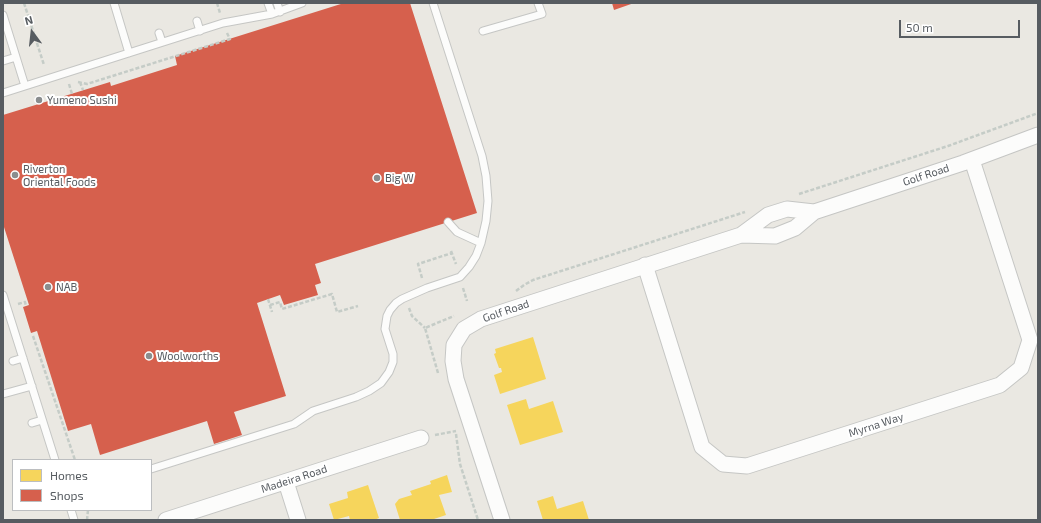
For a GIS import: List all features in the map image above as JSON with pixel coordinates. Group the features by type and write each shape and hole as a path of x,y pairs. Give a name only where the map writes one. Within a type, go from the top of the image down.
{"street":[{"name":"Golf Road","path":"741,235 776,236 795,228 814,212 972,160 1038,135"},
{"name":"Myrna Way","path":"645,266 702,447 722,464 747,466 993,388 1000,385 1022,368 1030,340 972,160"},
{"name":"Golf Road","path":"502,520 456,379 453,361 454,345 464,329 481,318 741,235 768,215 787,209 814,212"},
{"name":"Madeira Road","path":"166,520 421,438"},
{"path":"286,482 298,520"}],"lane":[{"path":"114,3 129,53"},
{"path":"268,3 272,14"},
{"path":"277,3 280,12"},
{"path":"3,94 223,23 280,12 302,3"},
{"path":"152,469 294,424 313,411 356,397 369,391 381,383 389,372 393,362 393,354 385,329 387,316 390,310 396,303 408,296 460,277 469,267 481,243 486,221 488,201 486,176 482,156 433,3"},
{"path":"483,31 542,14 538,3"},
{"path":"3,14 25,86"},
{"path":"197,21 200,31"},
{"path":"159,33 162,42"},
{"path":"3,61 16,56"},
{"path":"448,222 457,232 481,243"},
{"path":"3,295 5,311 23,358 53,459"},
{"path":"13,361 23,358"},
{"path":"3,394 32,386"},
{"path":"32,423 42,420"}],"path":[{"path":"24,3 44,65"},
{"path":"72,94 69,84 80,81 87,84 230,39"},
{"path":"80,81 83,90"},
{"path":"416,281 422,278 418,264 452,252 456,267"},
{"path":"462,286 467,301"},
{"path":"270,305 280,302 282,309 332,294 337,312 358,306"},
{"path":"268,299 272,312"},
{"path":"408,304 412,316 425,328"},
{"path":"33,336 75,459"},
{"path":"421,438 456,430"}],"building: Homes":[{"path":"533,337 546,379 500,394 494,375 502,372 494,354 496,353 495,349"},
{"path":"526,399 529,409 553,401 563,432 520,445 507,405"},
{"path":"447,475 452,492 439,495 446,515 431,520 400,520 395,504 399,499 412,495 410,491 431,484 430,481"},
{"path":"368,485 379,518 374,520 350,520 349,516 334,520 329,504 348,498 347,492"},
{"path":"553,496 557,509 583,501 589,520 543,520 537,501"}],"building: Shops":[{"path":"344,3 410,3 477,213 315,264 321,283 315,285 318,295 284,305 280,295 257,303 286,396 234,412 242,435 214,444 207,421 100,455 91,424 68,431 37,331 31,333 23,307 29,305 3,224 3,115 110,82 111,86 177,65 175,56"},
{"path":"612,3 634,3 614,10"}],"place":[{"name":"Yumeno Sushi","path":"39,100"},
{"name":"Riverton Oriental Foods","path":"15,175"},
{"name":"Big W","path":"377,178"},
{"name":"NAB","path":"48,287"},
{"name":"Woolworths","path":"149,356"}]}
